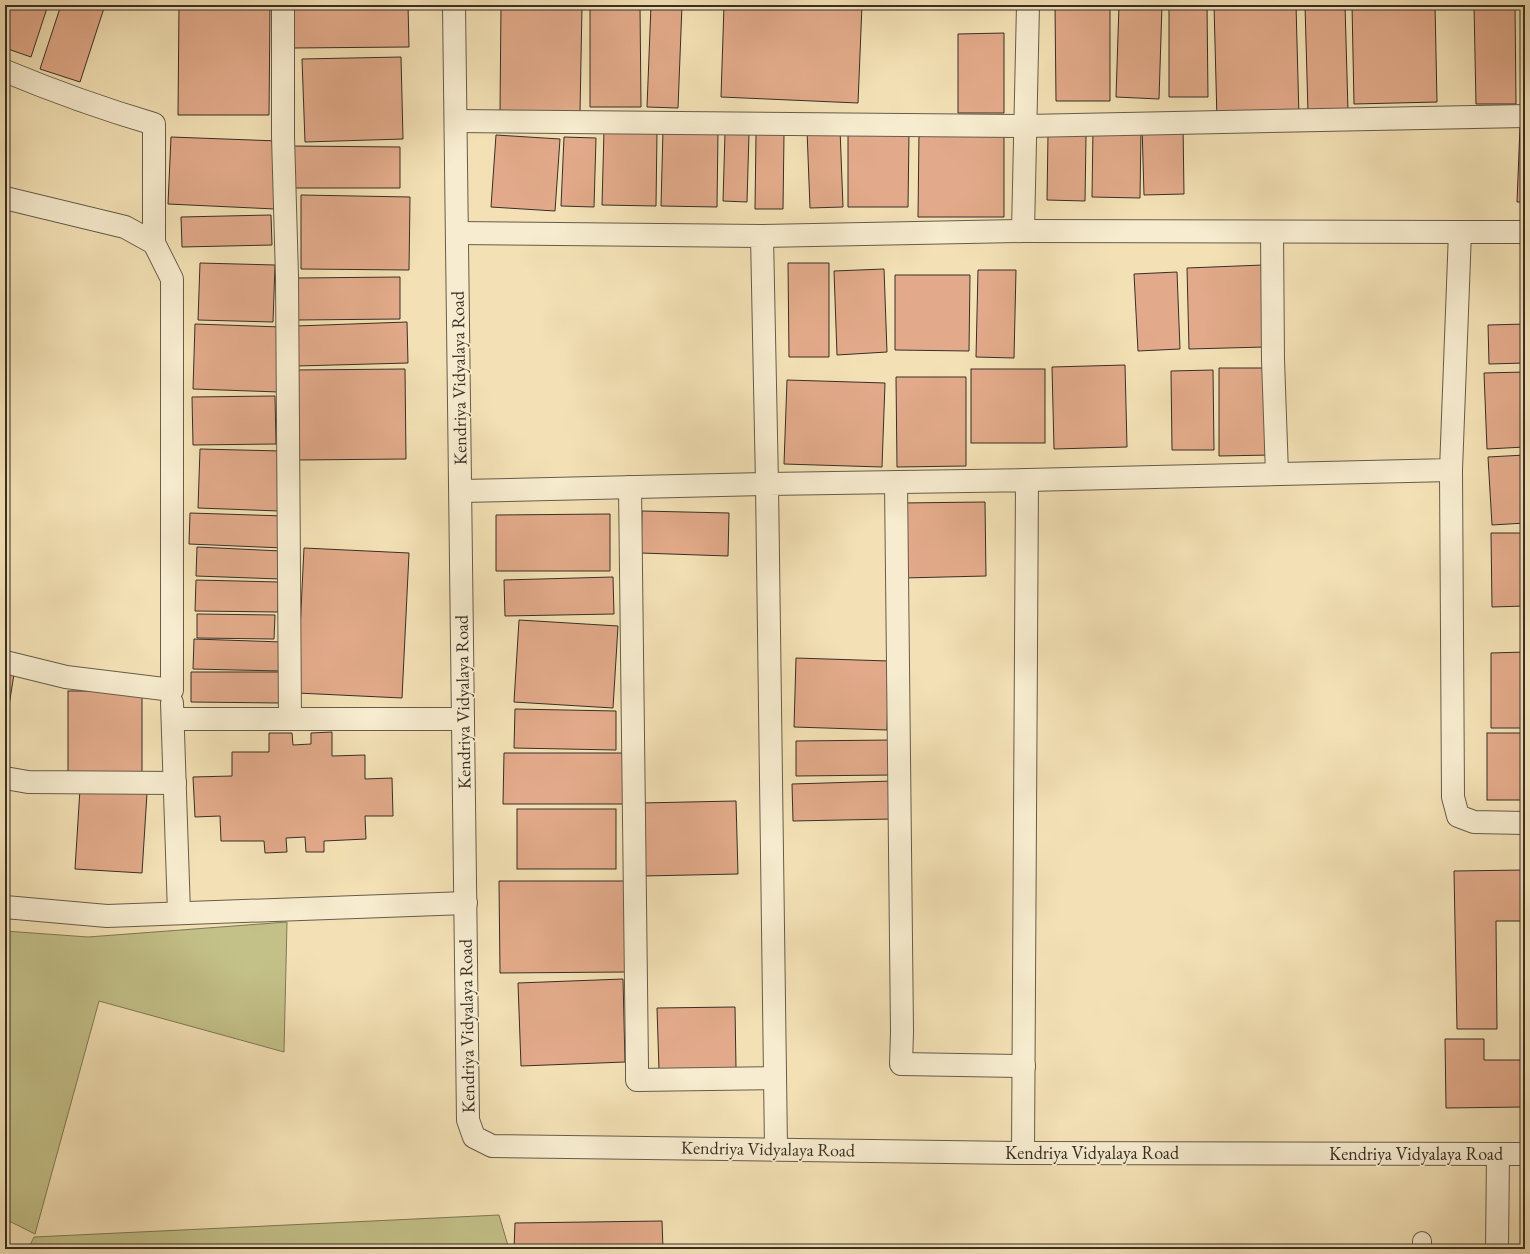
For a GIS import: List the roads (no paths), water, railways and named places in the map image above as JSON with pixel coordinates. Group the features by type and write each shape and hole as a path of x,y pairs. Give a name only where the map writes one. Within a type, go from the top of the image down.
{"street":[{"path":"283,5 283,136 287,285 290,719"},
{"name":"Kendriya Vidyalaya Road","path":"454,5 468,1120 474,1137 492,1146 1024,1153 1525,1154"},
{"path":"1023,231 1028,5"},
{"path":"5,71 123,115 154,124 154,243 172,279 172,690 179,913"},
{"path":"456,121 1026,126 1525,116"},
{"path":"5,198 125,227 154,243"},
{"path":"457,233 762,236 1023,231 1525,232"},
{"path":"1272,232 1273,360 1278,474"},
{"path":"1460,232 1451,470 1453,798 1458,816 1474,822 1525,823"},
{"path":"762,236 776,1149"},
{"path":"461,491 1451,470"},
{"path":"1024,1153 1027,480"},
{"path":"896,482 902,1032 901,1064 1024,1066"},
{"path":"630,487 638,1067 636,1080 775,1078"},
{"path":"5,662 66,677 172,690"},
{"path":"173,718 463,719"},
{"path":"5,778 28,782 175,783"},
{"path":"5,907 106,916 466,903"},
{"path":"1497,1249 1498,1154"}]}
